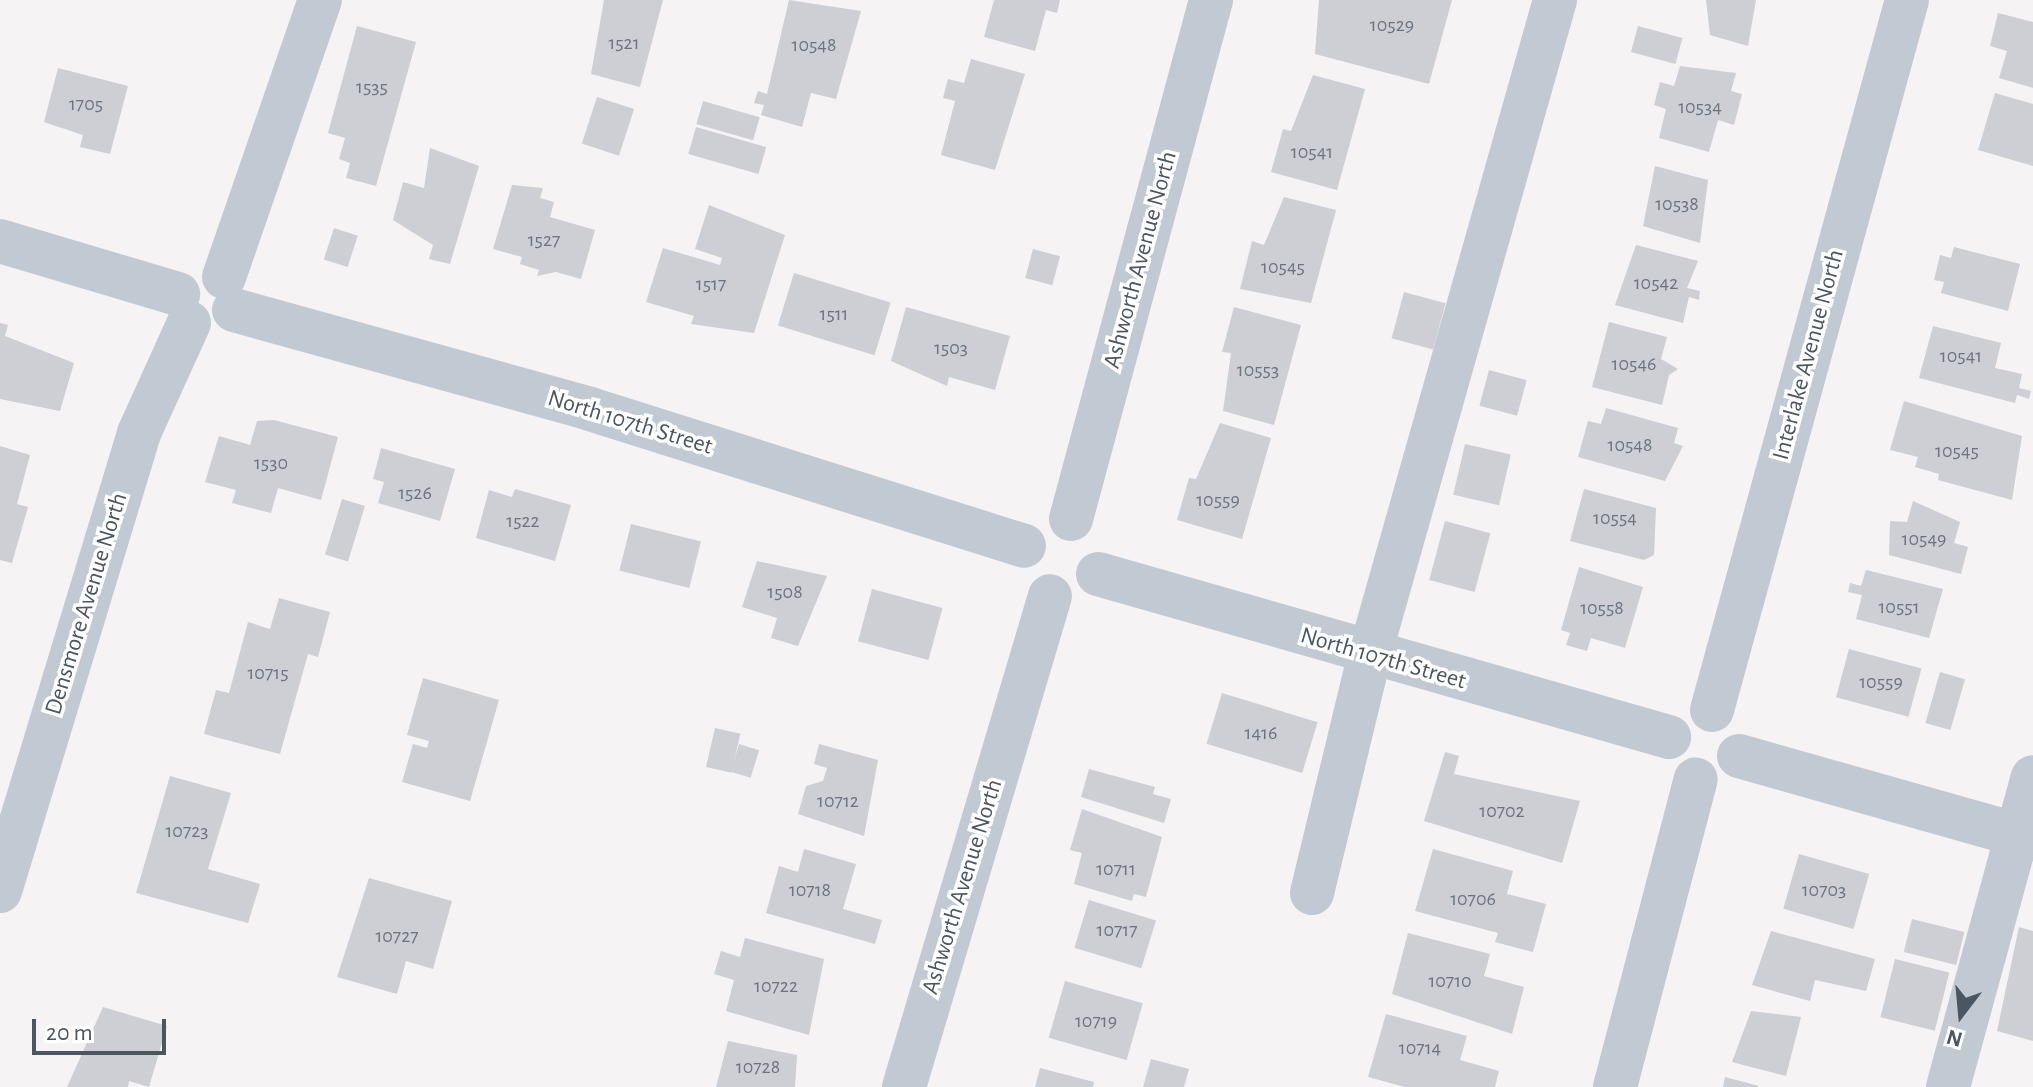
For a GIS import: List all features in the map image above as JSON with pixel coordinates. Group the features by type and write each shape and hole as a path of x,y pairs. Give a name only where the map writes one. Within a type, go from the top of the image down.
{"street":[{"path":"0,241 183,308 218,328 320,0"},
{"name":"Ashworth Avenue North","path":"1071,519 1211,0"},
{"path":"1312,893 1369,657 1555,0"},
{"name":"Interlake Avenue North","path":"1712,710 1907,0"},
{"name":"North 107th Street","path":"229,294 1024,546"},
{"name":"Densmore Avenue North","path":"0,891 139,433 183,308"},
{"path":"1071,519 1100,547 1098,574 1080,595 1050,596 1026,577 1024,546 1043,523 1071,519"},
{"name":"North 107th Street","path":"1098,574 1369,657 1669,737"},
{"name":"Ashworth Avenue North","path":"904,1087 1050,596"},
{"path":"1712,710 1738,732 1739,756 1724,775 1696,779 1673,763 1669,737 1686,714 1712,710"},
{"path":"1739,756 2025,837"},
{"path":"1948,1087 2025,837 2033,777"},
{"path":"1615,1087 1696,779"}],"building":[{"path":"604,0 663,0 640,87 591,74"},
{"path":"789,0 861,11 836,99 811,93 802,127 761,115 764,105 754,103 758,91 767,94"},
{"path":"994,0 1060,0 1057,13 1046,10 1035,51 984,37"},
{"path":"1319,0 1452,0 1429,84 1315,54"},
{"path":"1706,0 1756,0 1748,46 1710,35"},
{"path":"1998,13 2033,22 2033,88 1999,78 2007,51 1990,46"},
{"path":"357,26 416,42 376,186 346,178 350,163 339,159 345,138 328,133"},
{"path":"1638,26 1682,38 1675,64 1631,52"},
{"path":"971,59 1025,74 995,170 941,155 955,101 943,98 948,79 964,83"},
{"path":"1680,66 1736,73 1731,91 1742,94 1734,125 1718,120 1709,152 1659,138 1666,109 1654,105 1660,82 1674,86"},
{"path":"58,68 128,86 110,154 80,147 83,135 44,122"},
{"path":"1313,75 1365,89 1337,190 1271,172 1283,129 1291,131"},
{"path":"1995,93 2033,104 2033,166 1978,150"},
{"path":"597,97 634,109 619,156 582,144"},
{"path":"703,101 760,117 753,140 696,124"},
{"path":"696,127 766,147 758,174 688,154"},
{"path":"430,148 479,166 450,264 429,259 433,245 393,220 403,182 424,188"},
{"path":"1655,166 1708,180 1700,243 1643,226"},
{"path":"512,185 543,188 540,198 554,202 550,217 595,230 581,279 556,272 537,276 539,270 520,264 522,257 493,249"},
{"path":"1284,197 1336,210 1311,303 1240,289 1252,241 1264,245"},
{"path":"709,205 785,235 754,333 691,324 694,316 646,302 663,248 720,265 722,258 695,249"},
{"path":"334,228 358,236 348,267 324,259"},
{"path":"1636,245 1698,261 1687,288 1700,291 1699,300 1689,297 1683,323 1615,305"},
{"path":"1954,247 2020,264 2008,311 1941,293 1944,282 1934,280 1940,255 1951,258"},
{"path":"1033,249 1060,256 1052,285 1025,278"},
{"path":"794,273 891,303 875,355 778,326"},
{"path":"1404,292 1446,303 1433,349 1392,338"},
{"path":"906,307 1010,336 995,390 949,377 947,386 891,361"},
{"path":"1234,307 1301,325 1274,425 1223,411 1231,353 1222,352"},
{"path":"1609,322 1667,337 1661,359 1678,369 1669,375 1662,405 1592,387"},
{"path":"0,323 8,325 5,336 74,363 60,411 0,399"},
{"path":"1933,326 2001,343 1995,368 2022,374 2019,388 2031,391 2029,399 2017,395 2015,403 1919,378"},
{"path":"1489,370 1527,380 1517,416 1479,406"},
{"path":"1904,401 2022,436 2012,500 1938,480 1939,474 1915,467 1918,457 1890,450"},
{"path":"1606,408 1678,428 1674,443 1683,446 1665,481 1578,457 1588,421 1601,424"},
{"path":"274,420 338,437 321,500 278,488 271,513 232,503 236,490 205,482 219,436 250,445 257,421"},
{"path":"1220,423 1271,438 1242,539 1177,520 1189,478 1196,479"},
{"path":"1465,444 1511,455 1499,505 1453,495"},
{"path":"0,446 30,455 17,504 28,507 12,563 0,560"},
{"path":"381,448 455,469 440,521 378,503 384,482 373,479"},
{"path":"515,489 571,505 555,561 476,538 489,490 512,497"},
{"path":"1584,489 1656,508 1654,555 1644,560 1570,541"},
{"path":"342,499 365,506 348,561 325,554"},
{"path":"1913,501 1960,522 1954,543 1968,547 1961,574 1889,555 1890,521 1907,522"},
{"path":"1445,521 1490,533 1475,592 1429,580"},
{"path":"631,524 701,541 689,588 619,571"},
{"path":"757,561 827,576 798,646 771,638 777,618 742,607"},
{"path":"1579,567 1643,587 1625,648 1591,638 1587,651 1566,645 1570,633 1561,630"},
{"path":"1866,570 1943,589 1929,638 1856,619 1862,595 1848,592 1850,583 1861,586"},
{"path":"872,589 943,608 929,660 858,641"},
{"path":"279,598 330,612 318,657 308,654 280,754 204,734 216,690 229,693 248,622 270,629"},
{"path":"1849,649 1921,668 1909,717 1836,697"},
{"path":"1940,672 1965,679 1950,730 1925,723"},
{"path":"423,678 499,700 470,801 402,782 413,744 427,748 429,741 407,735"},
{"path":"1222,693 1318,722 1302,773 1207,744"},
{"path":"715,728 740,734 731,773 706,767"},
{"path":"739,744 759,750 751,778 731,772"},
{"path":"819,744 878,760 864,836 798,814 806,786 823,781 827,768 814,764"},
{"path":"1445,752 1459,756 1454,774 1580,801 1562,863 1424,821"},
{"path":"1089,769 1155,787 1153,794 1171,799 1164,823 1081,797"},
{"path":"170,776 231,793 208,869 260,884 248,923 136,893"},
{"path":"1082,809 1162,837 1146,897 1134,894 1132,901 1074,884 1082,853 1070,850"},
{"path":"804,849 856,864 843,909 882,920 875,944 766,913 779,866 798,872"},
{"path":"1433,849 1513,871 1507,894 1546,904 1533,952 1495,942 1498,933 1415,911"},
{"path":"1799,854 1869,874 1853,929 1783,909"},
{"path":"369,878 452,901 433,969 406,961 397,994 337,977"},
{"path":"1089,900 1156,920 1141,968 1074,948"},
{"path":"1912,919 1964,932 1956,965 1904,952"},
{"path":"2019,927 2033,931 2033,1041 1997,1031"},
{"path":"1771,931 1875,959 1866,991 1815,980 1810,1001 1752,985"},
{"path":"1408,933 1490,954 1484,976 1524,987 1512,1034 1392,994"},
{"path":"745,938 824,959 809,1035 726,1011 734,980 714,974 721,951 740,957"},
{"path":"1895,959 1949,973 1935,1031 1880,1017"},
{"path":"1065,981 1143,1003 1127,1060 1049,1038"},
{"path":"103,1007 167,1026 149,1087 129,1081 128,1087 67,1087"},
{"path":"1751,1011 1801,1017 1786,1076 1732,1062"},
{"path":"1386,1014 1467,1036 1460,1060 1499,1071 1495,1087 1405,1087 1368,1077"},
{"path":"728,1041 797,1055 795,1087 716,1087"},
{"path":"1151,1059 1189,1069 1184,1087 1143,1087"},
{"path":"1040,1068 1094,1082 1093,1087 1035,1087"},
{"path":"1725,1077 1759,1086 1723,1087"}]}
